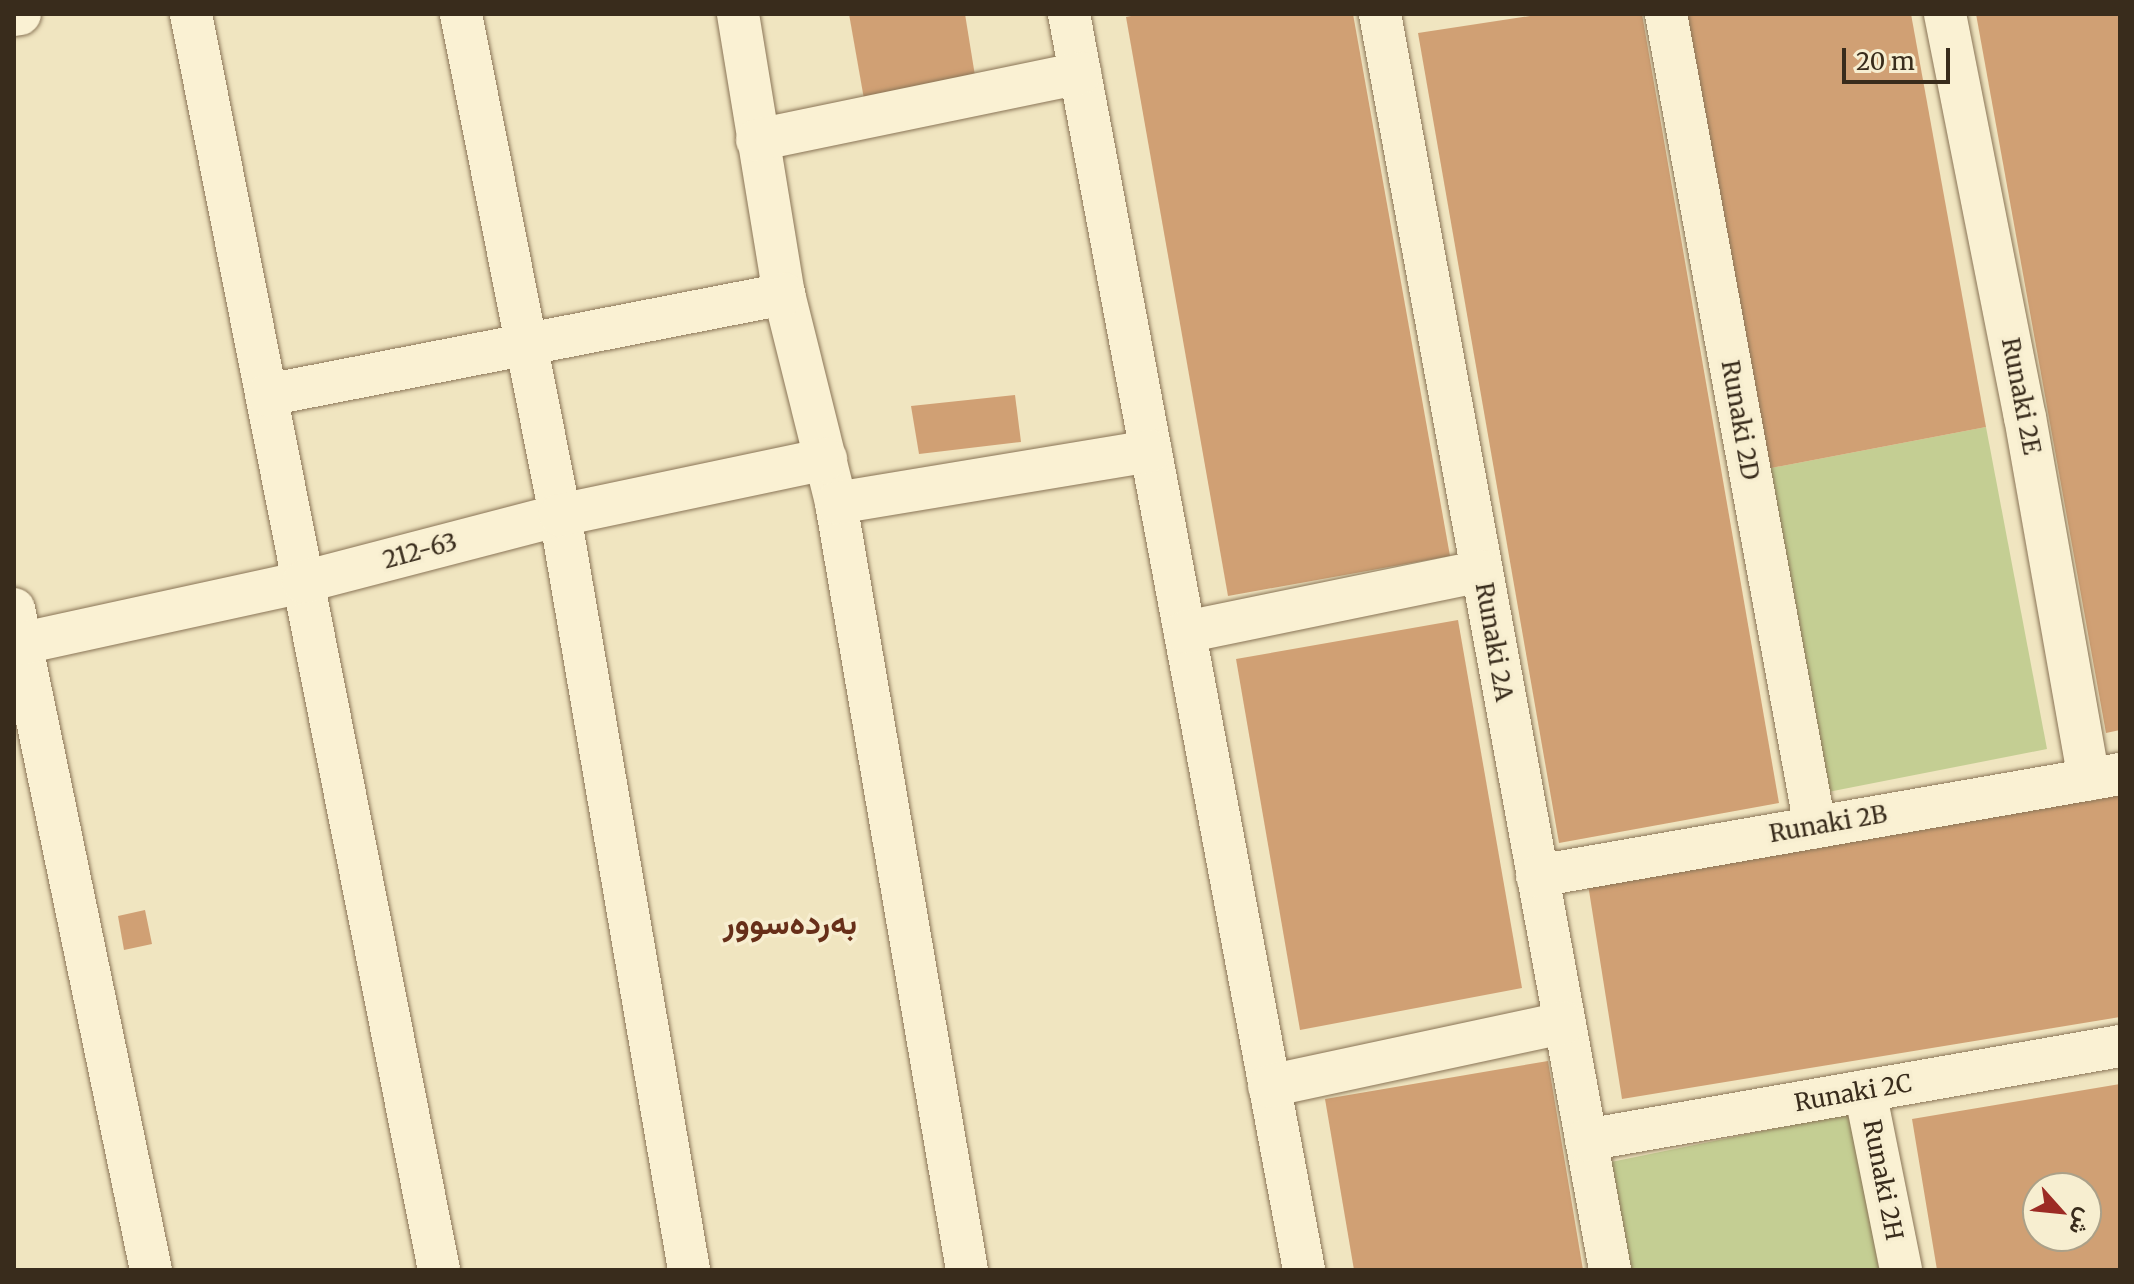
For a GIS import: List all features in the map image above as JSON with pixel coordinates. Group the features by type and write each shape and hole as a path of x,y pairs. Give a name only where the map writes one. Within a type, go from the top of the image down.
{"street":[{"path":"14,15 20,14"},
{"path":"191,14 439,1270"},
{"path":"461,14 560,515 689,1270"},
{"path":"738,14 784,294 836,503 967,1270"},
{"path":"1069,14 1304,1270"},
{"name":"Runaki 2A","path":"1380,14 1610,1270"},
{"name":"Runaki 2D","path":"1666,14 1815,827"},
{"name":"Runaki 2E","path":"1945,14 2025,417 2105,776"},
{"path":"757,140 1080,73"},
{"path":"267,395 524,341 784,294"},
{"path":"836,503 1151,451"},
{"name":"212-63","path":"16,632 303,582 560,515 826,459"},
{"path":"1185,632 1481,571"},
{"path":"16,632 151,1270"},
{"name":"Runaki 2B","path":"1537,876 2105,776"},
{"path":"1269,1086 1564,1023"},
{"name":"Runaki 2C","path":"1586,1140 2120,1046"},
{"name":"Runaki 2H","path":"1865,1091 1901,1270"}],"green space":[{"path":"1986,427 2047,749 1828,792 1766,469"},
{"path":"1851,1113 1879,1270 1630,1270 1611,1162"}],"building":[{"path":"849,14 965,14 976,82 864,99"},
{"path":"1141,14 1353,14 1450,556 1228,596 1126,17"},
{"path":"1543,14 1642,14 1779,803 1559,843 1418,33"},
{"path":"1683,14 1911,14 1986,427 1766,469"},
{"path":"1976,14 2120,14 2120,730 2106,733"},
{"path":"1015,395 1021,442 919,454 911,406"},
{"path":"1458,620 1522,988 1300,1030 1236,659"},
{"path":"2120,789 2120,1017 1622,1099 1587,878"},
{"path":"145,910 152,944 124,950 118,916"},
{"path":"1548,1061 1583,1270 1354,1270 1325,1099"},
{"path":"2120,1084 2120,1270 1937,1270 1912,1119"}],"district":[{"name":"بەردەسوور","path":"790,923"}]}
